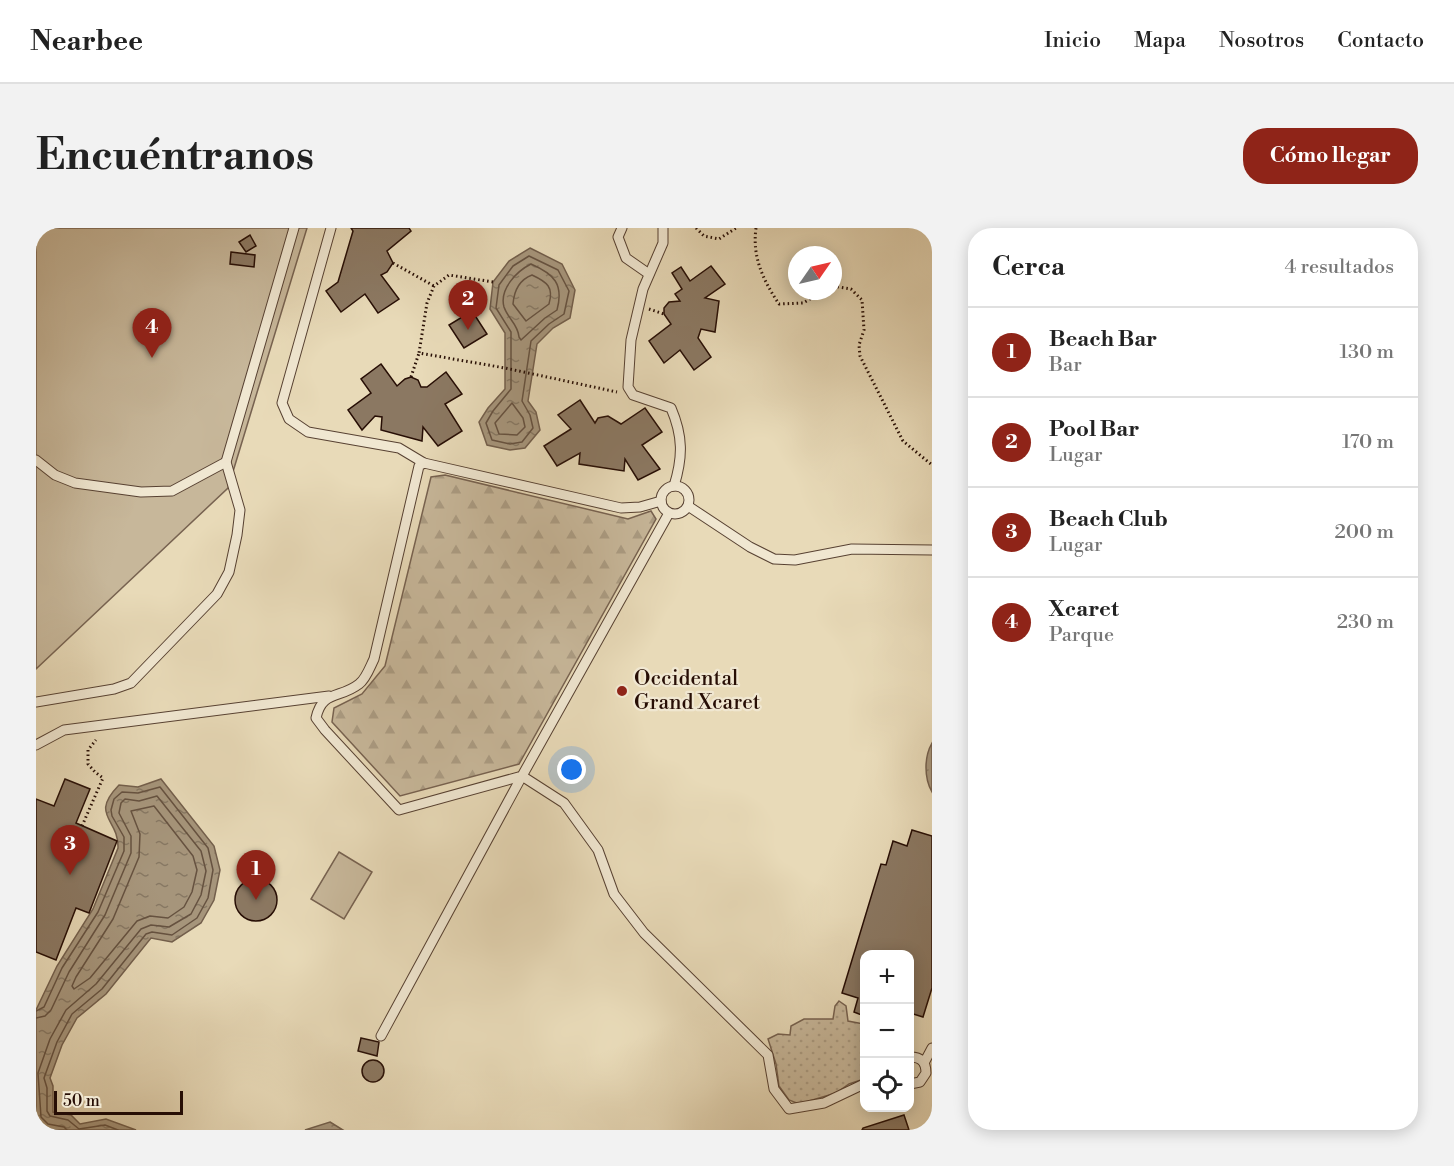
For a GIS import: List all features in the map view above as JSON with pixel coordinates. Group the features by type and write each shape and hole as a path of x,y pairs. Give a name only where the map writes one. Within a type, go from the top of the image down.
{"lane":[{"path":"36,702 114,689 131,683 217,594 229,572 240,510 226,462 294,228"},
{"path":"331,228 282,403 289,419 308,432 399,448 424,463 621,508 640,507 661,501"},
{"path":"622,228 618,237 626,258 649,274"},
{"path":"663,228 663,243 643,289 631,340 628,387 633,395 670,408 675,418 680,429 680,455 674,486"},
{"path":"36,460 55,475 75,483 141,492 172,491 226,462"},
{"path":"36,745 64,730 344,694 361,682 374,659 419,466 424,463"},
{"path":"674,486 684,490 688,495 688,506 679,514 664,510 661,501 664,491 674,486"},
{"path":"688,506 750,547 774,559 795,560 852,549 932,550"},
{"path":"381,1036 522,776 669,513"},
{"path":"329,696 319,706 316,718 399,810 522,776 564,803 598,850 614,894 644,933 768,1055 774,1089 789,1109 824,1103 860,1086"},
{"path":"924,1063 932,1048"},
{"path":"914,1058 924,1063 926,1073 920,1082 914,1083"}],"path":[{"path":"696,228 704,236 719,239 736,228"},
{"path":"756,228 754,243 758,265 767,286 779,304 803,303 808,300"},
{"path":"393,263 434,286"},
{"path":"411,377 419,353 427,303 434,286 449,275 493,282"},
{"path":"842,288 851,289 862,300 864,330 859,345 860,356 903,441 932,465"},
{"path":"419,353 505,368 633,395"},
{"path":"82,826 103,778 88,764 88,750 95,741 119,723"}],"green space":[{"path":"36,228 307,228 228,488 36,669"},
{"path":"445,475 628,519 651,511 656,519 519,764 400,796 332,722 334,708 362,694 385,666 431,477"},
{"path":"339,852 372,872 344,919 311,899"},
{"path":"839,1001 846,1006 848,1021 860,1023 860,1080 849,1084 836,1093 799,1104 789,1100 779,1086 776,1064 768,1039 778,1034 790,1035 791,1026 804,1019 833,1019 835,1006"}],"water":[{"path":"530,248 562,264 575,290 570,318 553,328 537,344 528,401 536,412 540,430 525,448 510,450 487,445 479,422 505,389 505,333 490,309 493,282 509,261"},
{"path":"932,743 932,792 926,768"},
{"path":"161,779 214,846 220,870 214,900 201,923 172,942 151,938 106,994 77,1018 62,1045 50,1078 53,1086 53,1112 71,1115 80,1124 106,1119 136,1130 36,1130 36,1010 57,966 93,909 118,848 117,838 106,811 106,804 119,785 138,787"},
{"path":"330,1122 343,1130 305,1130"}],"building":[{"path":"351,228 409,228 411,231 387,251 393,263 387,272 381,275 399,299 378,313 365,294 341,312 326,291 338,282 353,231"},
{"path":"250,235 256,246 246,252 239,242"},
{"path":"231,252 255,255 254,267 230,264"},
{"path":"711,266 725,284 705,298 719,301 715,332 701,329 698,338 711,357 694,370 680,350 664,363 649,341 671,324 664,314 664,308 669,302 680,301 675,294 682,289 672,273 681,267 690,281"},
{"path":"472,311 487,334 464,348 449,325"},
{"path":"381,364 397,386 411,377 418,380 421,387 427,387 446,372 462,394 445,404 462,431 438,446 423,427 422,441 381,430 382,417 375,416 362,430 348,410 371,393 361,379"},
{"path":"580,400 595,423 598,418 608,416 621,424 645,408 662,432 642,445 660,469 638,480 625,459 624,471 579,464 580,453 557,466 544,446 571,429 558,415"},
{"path":"65,779 90,789 76,823 117,841 89,913 76,908 56,960 36,952 36,799 54,806"},
{"path":"912,830 932,836 932,988 923,1017 914,1014 914,950 860,950 860,1014 854,1012 858,998 842,993 881,864 886,865 893,841 907,846"},
{"path":"256,879 271,885 277,900 271,915 256,921 241,915 235,900 241,885"},
{"path":"361,1038 379,1042 377,1056 358,1051"},
{"path":"369,1060 377,1060 384,1067 384,1075 377,1082 369,1082 362,1075 362,1067"},
{"path":"904,1115 909,1130 862,1130 863,1128"}],"place":[{"name":"Pool Bar","path":"468,330"},
{"name":"Xcaret","path":"152,358"},
{"name":"Occidental Grand Xcaret","path":"622,691"},
{"name":"Beach Club","path":"70,875"},
{"name":"Beach Bar","path":"256,900"}]}
